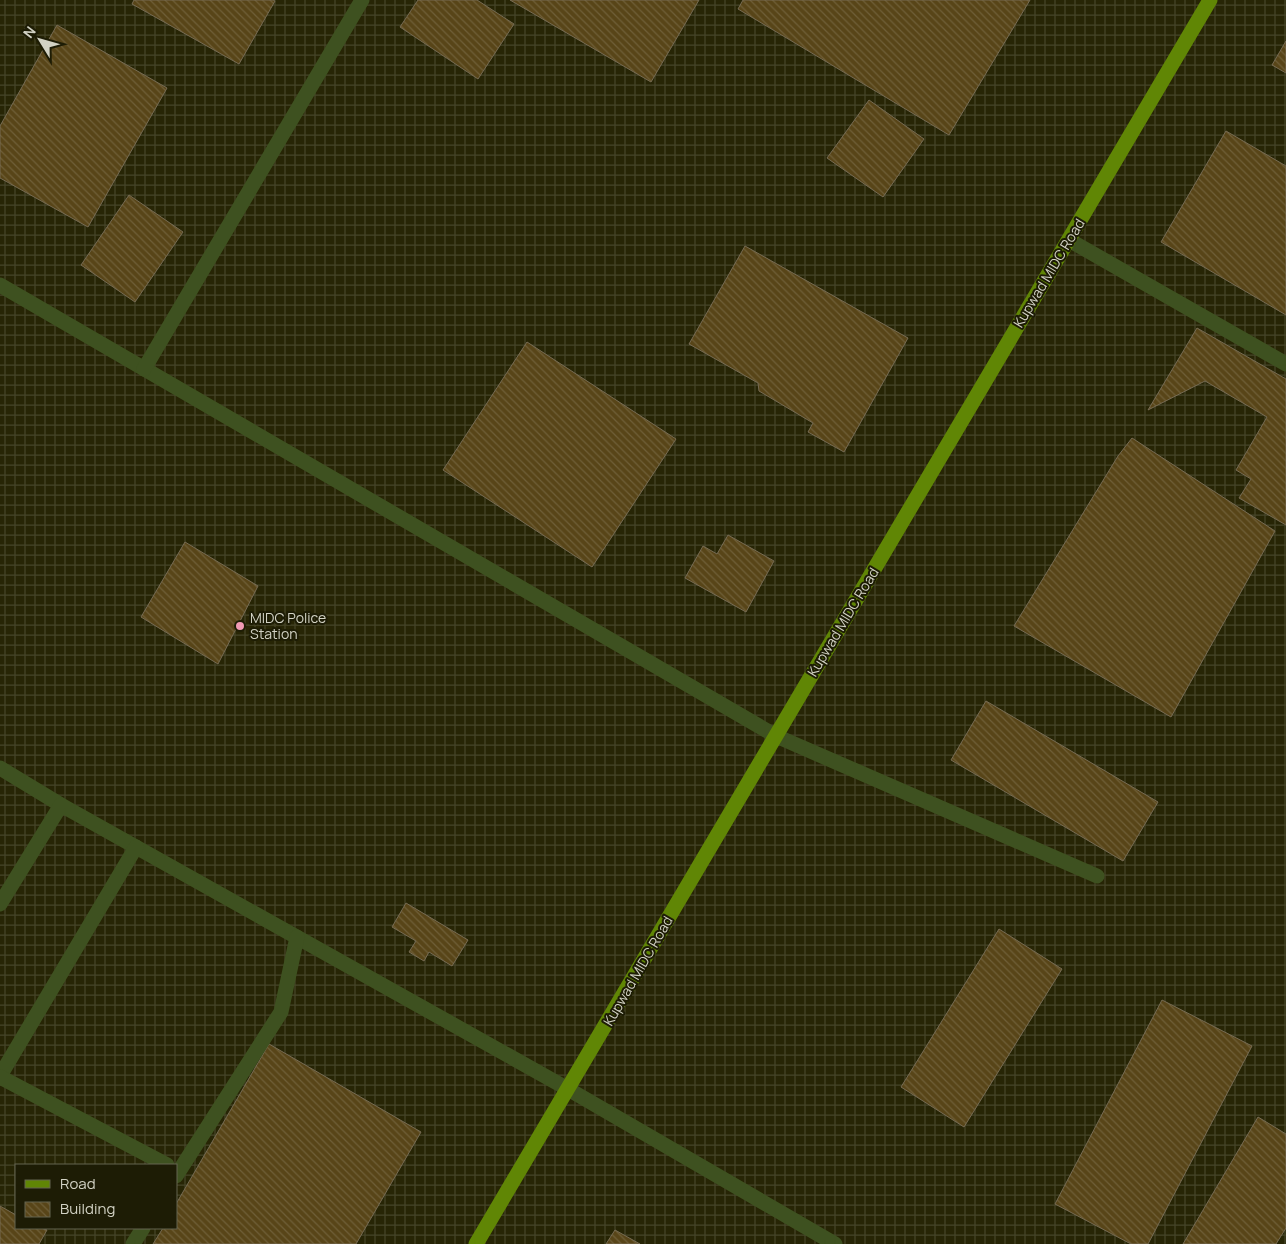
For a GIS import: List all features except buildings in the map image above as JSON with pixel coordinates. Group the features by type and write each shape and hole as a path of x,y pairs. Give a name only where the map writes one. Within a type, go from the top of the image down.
{"main road":[{"name":"Kupwad MIDC Road","path":"476,1244 1210,0"}],"street":[{"path":"144,369 362,0"},
{"path":"1069,240 1286,364"},
{"path":"0,285 776,736 1097,876"},
{"path":"0,768 136,847 568,1088 835,1244"},
{"path":"0,904 61,804"},
{"path":"136,847 0,1077 162,1164"},
{"path":"178,1166 281,1012 297,937"},
{"path":"133,1244 142,1229"}],"shaded area":[{"path":"0,0 1286,0 1286,1244 0,1244"}],"place":[{"name":"MIDC Police Station","path":"240,626"}]}
